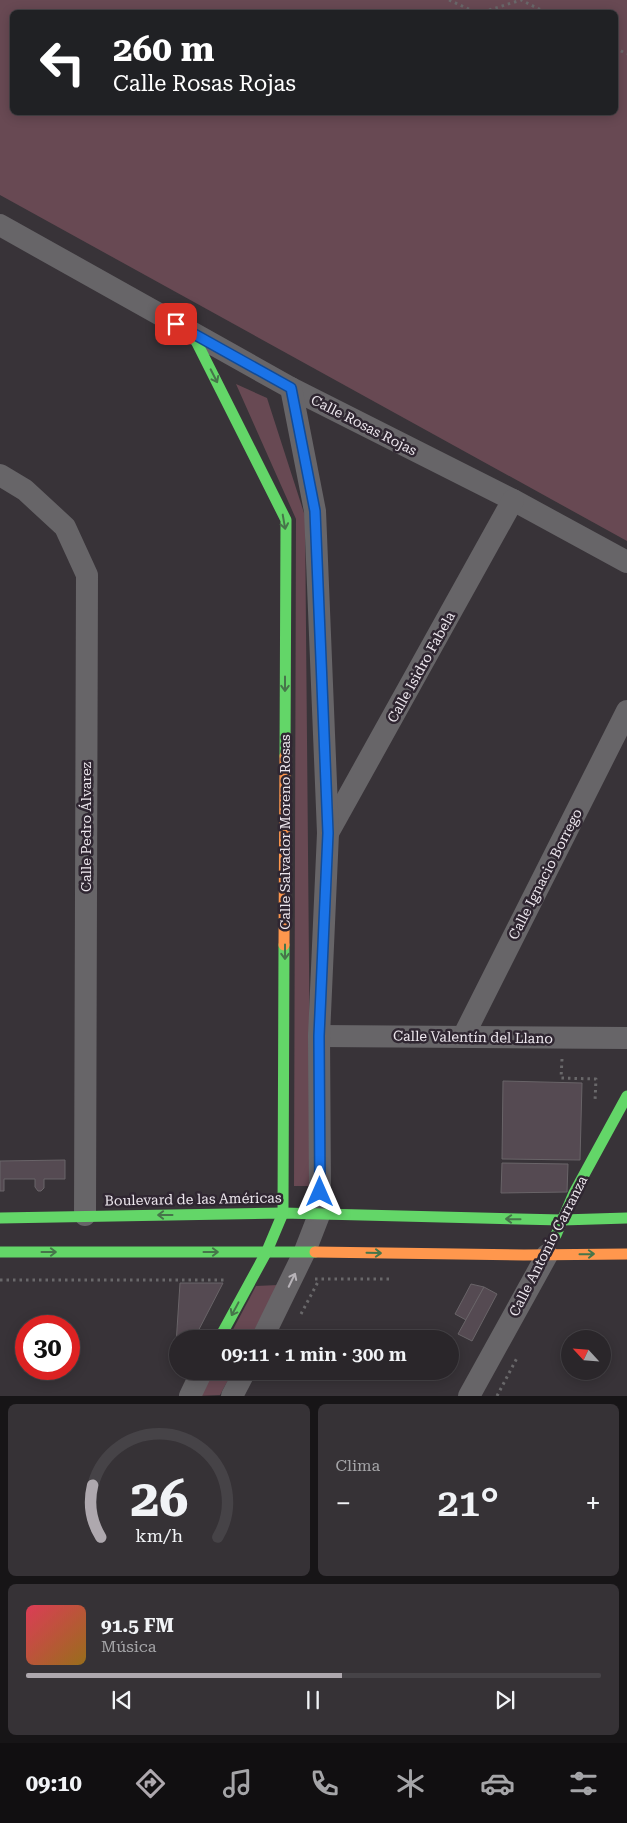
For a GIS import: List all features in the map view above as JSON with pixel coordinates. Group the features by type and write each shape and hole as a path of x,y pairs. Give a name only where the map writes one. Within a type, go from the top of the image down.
{"main road":[{"name":"Calle Salvador Moreno Rosas","path":"192,333 286,520 285,1194 283,1213 267,1251 224,1330"},
{"name":"Calle Antonio Carranza","path":"547,1255 574,1193 627,1096"},
{"name":"Boulevard de las Américas","path":"0,1218 283,1213 562,1220 627,1218"},
{"path":"0,1252 267,1251 547,1255 627,1254"}],"street":[{"name":"Calle Rosas Rojas","path":"0,225 291,388 513,500 627,562"},
{"path":"266,1330 305,1252 319,1214 319,1036 328,833 315,511 291,388"},
{"name":"Calle Pedro Álvarez","path":"0,475 25,490 65,527 87,576 85,1215"},
{"name":"Calle Isidro Fabela","path":"328,833 513,500"},
{"name":"Calle Ignacio Borrego","path":"463,1037 627,711"},
{"name":"Calle Valentín del Llano","path":"319,1036 627,1038"},
{"name":"Calle Antonio Carranza","path":"469,1396 547,1255"},
{"path":"190,1396 198,1380"},
{"path":"232,1396 240,1380"}],"path":[{"path":"450,0 471,10"},
{"path":"489,10 521,0 541,10"},
{"path":"562,1065 561,1078 596,1079 595,1104"},
{"path":"296,1322 332,1252"}],"shaded area":[{"path":"0,0 627,0 627,541 0,195"},
{"path":"236,384 267,398 305,516 311,1186 294,1186 296,519"},
{"path":"278,1285 255,1330 233,1330 256,1286"},
{"path":"206,1380 228,1380 220,1395 198,1396"}],"building":[{"path":"503,1081 582,1083 580,1160 502,1159"},
{"path":"65,1160 65,1179 44,1179 44,1188 41,1191 38,1191 35,1187 35,1179 4,1179 4,1191 0,1191 0,1161"},
{"path":"502,1163 568,1164 567,1192 501,1193"},
{"path":"180,1283 223,1283 199,1330 177,1330"},
{"path":"471,1284 484,1287 466,1320 455,1314"},
{"path":"484,1287 497,1294 472,1341 459,1334"}],"traffic: fast":[{"path":"192,333 286,520 285,756"},
{"path":"224,1330 267,1251 283,1213 284,945"},
{"path":"556,1235 574,1193 627,1096"},
{"path":"0,1218 283,1213 562,1220 627,1218"},
{"path":"0,1252 315,1252"}],"traffic: slow":[{"path":"284,945 285,756"},
{"path":"315,1252 524,1255 627,1254"}],"route":[{"path":"176,324 291,388 315,511 328,833 319,1036 320,1192"}]}
